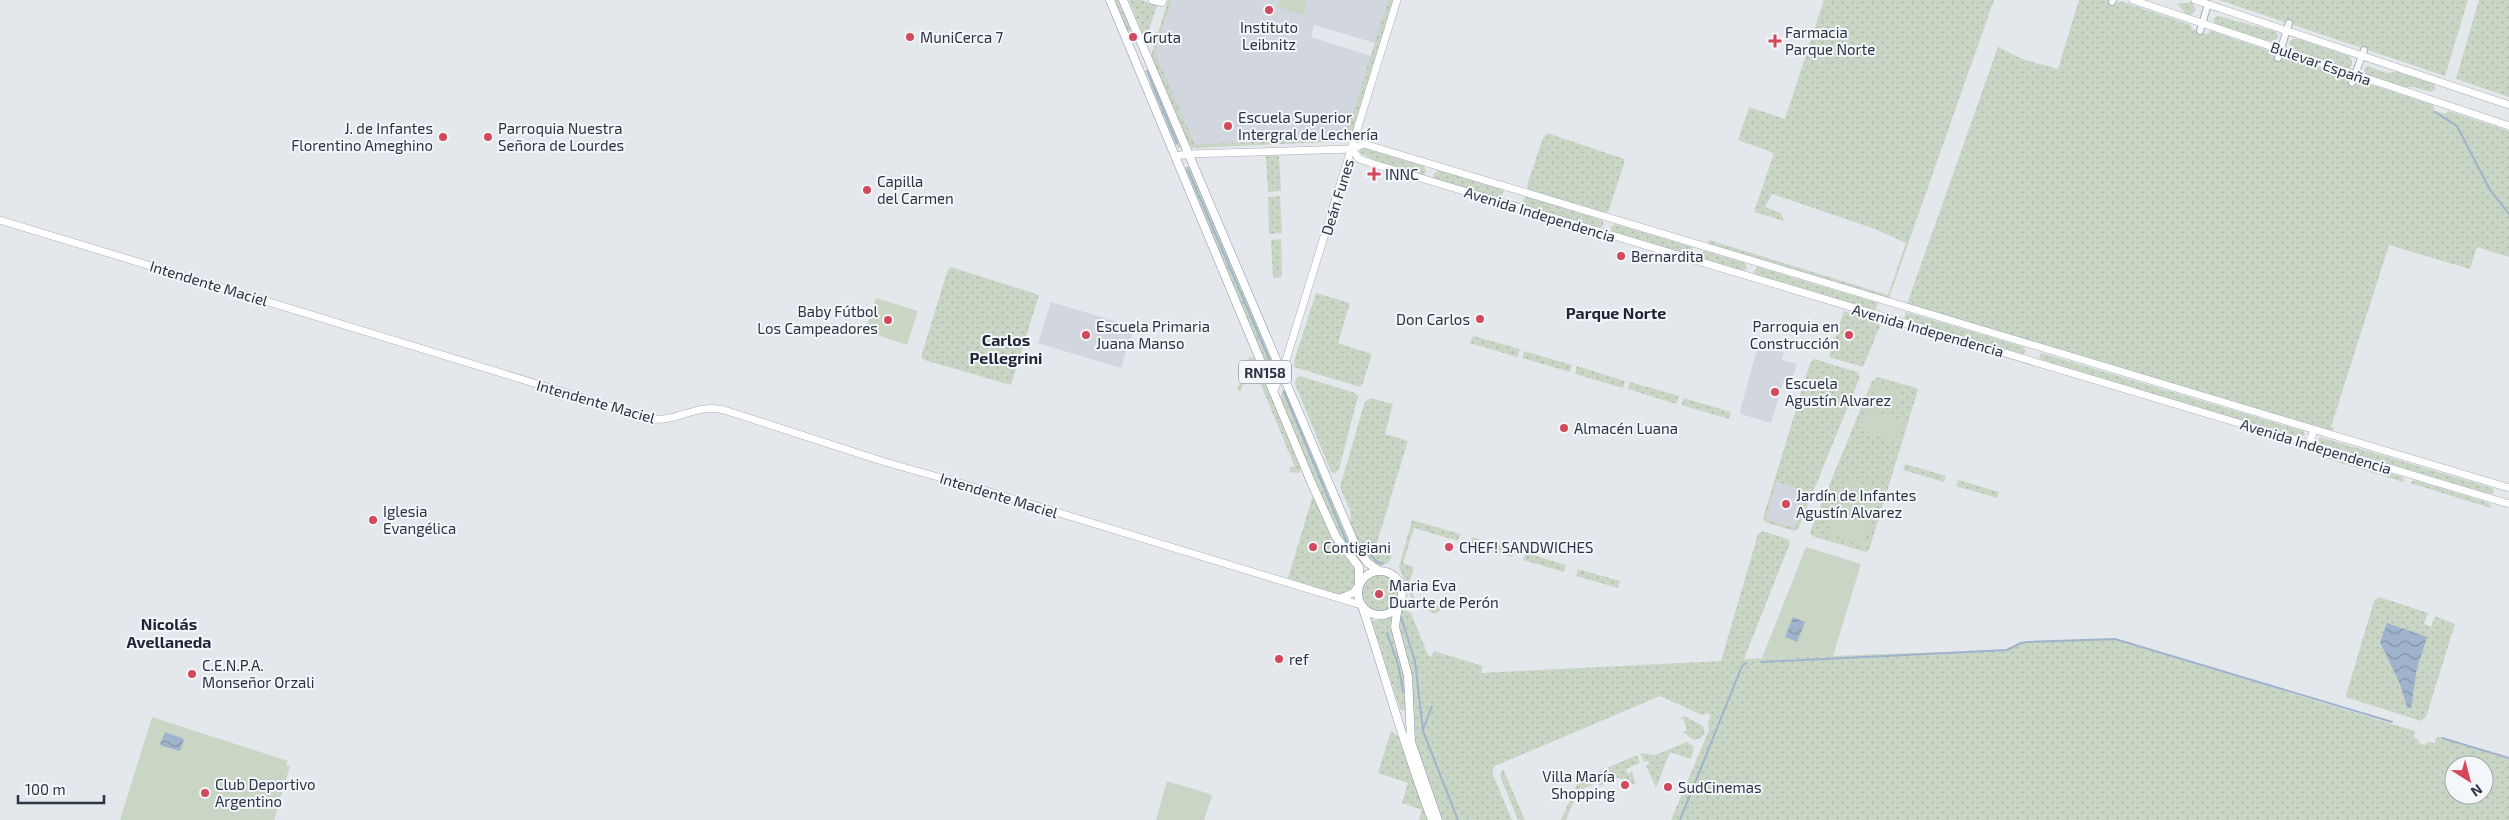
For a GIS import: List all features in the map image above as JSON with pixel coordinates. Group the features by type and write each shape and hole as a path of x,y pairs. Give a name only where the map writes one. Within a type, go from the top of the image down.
{"highway":[{"name":"RN158","path":"1110,0 1273,392 1336,537 1358,567 1358,597 1398,716 1416,779 1432,820"},
{"name":"RN158","path":"1123,0 1358,548 1368,563 1379,570 1391,574 1399,581 1402,591 1395,627 1408,676 1411,742 1414,756 1438,820"},
{"path":"1153,0 1162,2"},
{"path":"1359,584 1366,575 1379,570"},
{"path":"1361,606 1368,612 1379,615 1390,612 1398,604"},
{"path":"1398,716 1403,717 1410,714"}],"main road":[{"name":"Deán Funes","path":"1273,392 1282,373 1397,0"},
{"name":"Bulevar España","path":"2133,0 2509,126"},
{"name":"Bulevar España","path":"2195,0 2288,27 2509,105"},
{"name":"Avenida Independencia","path":"1175,156 1352,149 1364,144 2509,488"},
{"name":"Avenida Independencia","path":"1352,149 1359,159 1374,164 2509,504"},
{"name":"Intendente Maciel","path":"0,220 652,419 662,420 700,408 710,407 724,410 885,462 984,490 1361,606"},
{"path":"1881,316 1881,306 1886,301"},
{"path":"1896,320 1902,314 1900,305"},
{"path":"2309,444 2314,430"},
{"path":"1337,598 1350,595 1359,584"}],"street":[{"path":"2200,31 2208,4"},
{"path":"2278,58 2288,27"},
{"path":"2352,83 2363,53"}],"shaded area":[{"path":"1172,0 1388,0 1375,43 1314,25 1311,37 1371,56 1350,122 1343,134 1331,139 1194,144 1155,53"},
{"name":"Escuela Primaria Juana Manso","path":"1051,302 1134,327 1121,368 1038,343"},
{"path":"1762,346 1784,352 1782,360 1797,364 1791,384 1783,382 1771,423 1741,414 1740,411 1757,349"},
{"name":"Jardín de Infantes Agustín Alvarez","path":"1777,482 1807,492 1794,527 1768,520 1766,516"}],"green space":[{"path":"1113,0 1120,0 1137,42 1132,42"},
{"path":"1129,0 1141,0 1157,6 1146,38 1144,37"},
{"path":"1168,0 1172,0 1155,53 1195,144 1331,139 1343,134 1350,122 1388,0 1395,0 1353,133 1345,139 1330,142 1192,148 1187,141 1151,56"},
{"path":"1280,0 1307,0 1303,15 1278,7"},
{"path":"1824,0 1994,0 1889,298 1708,244 1709,240 1888,295 1906,243 1875,229 1772,194 1765,207 1781,213 1784,221 1754,212 1774,153 1738,140 1749,107 1785,119"},
{"path":"2079,0 2110,0 2116,4 2120,1 2191,25 2192,29 2207,34 2211,31 2273,52 2275,58 2281,60 2285,56 2348,77 2349,83 2355,85 2360,81 2433,105 2434,110 2445,114 2448,111 2509,131 2509,257 2477,247 2470,269 2389,245 2331,427 2334,428 2333,432 1907,304 1998,47 2022,59 2058,69"},
{"path":"2219,0 2468,0 2445,76"},
{"path":"2479,0 2509,0 2509,97 2456,79"},
{"path":"2192,2 2196,10 2190,15 2186,14 2177,4"},
{"path":"2218,16 2277,32 2278,37 2274,42 2247,36 2214,23 2214,18"},
{"path":"2292,39 2298,39 2348,56 2352,60 2352,65 2348,69 2291,50 2289,43"},
{"path":"2368,66 2386,73 2397,72 2433,83 2436,89 2431,92 2414,87 2404,87 2366,75 2363,70"},
{"path":"1153,80 1182,147 1179,148 1173,142 1150,85"},
{"path":"1547,133 1624,159 1608,212 1603,213 1528,189 1527,185 1543,138"},
{"path":"1364,148 1424,166 1426,172 1423,175 1378,162 1360,153 1361,149"},
{"path":"1266,156 1279,156 1281,191 1268,192"},
{"path":"1190,167 1276,367 1275,371 1271,370 1259,349 1184,169"},
{"path":"1438,170 1504,190 1500,199 1435,179 1433,175"},
{"path":"1280,196 1282,233 1269,234 1268,197"},
{"path":"1525,196 1602,220 1604,225 1599,228 1522,205"},
{"path":"1615,224 1692,247 1694,252 1691,255 1613,232 1610,227"},
{"path":"1281,239 1282,277 1273,278 1271,240"},
{"path":"1705,251 1745,263 1747,269 1742,271 1702,259 1700,254"},
{"path":"951,267 1039,295 1011,385 924,360 921,357 948,269"},
{"path":"1758,267 1878,303 1875,311 1756,275 1754,271"},
{"path":"1316,293 1350,303 1338,343 1372,354 1360,387 1294,367 1294,361"},
{"path":"876,298 918,311 907,345 865,331"},
{"path":"1844,311 1877,321 1880,326 1863,367 1829,357"},
{"path":"1906,312 2024,347 2026,352 2022,354 1904,319"},
{"path":"1473,336 1520,349 1517,357 1470,343"},
{"path":"1524,351 1572,365 1570,372 1522,358"},
{"path":"2041,353 2303,431 2305,435 2300,437 2042,360 2039,357"},
{"path":"1249,357 1254,358 1301,466 1300,473 1289,472 1290,466 1295,467 1253,366 1249,366 1241,391 1237,390"},
{"path":"1814,359 1857,372 1860,377 1798,529 1794,531 1765,522 1763,518 1810,363","holes":["1777,482 1807,492 1794,527 1768,520 1766,516"]},
{"path":"1577,366 1625,381 1623,388 1575,374"},
{"path":"1300,376 1355,393 1358,396 1339,469 1336,473 1331,472 1295,384 1296,379"},
{"path":"1878,377 1918,390 1869,550 1866,552 1812,536 1810,532 1872,381"},
{"path":"1630,382 1679,396 1676,404 1628,389"},
{"path":"1875,386 1901,394 1897,409 1870,401"},
{"path":"1283,390 1286,390 1360,563 1337,532 1282,404 1281,396"},
{"path":"1371,398 1393,404 1385,434 1408,441 1375,549 1392,556 1389,562 1382,566 1371,562 1362,551 1351,525 1350,510 1340,487 1365,401"},
{"path":"1684,398 1731,412 1729,419 1681,405"},
{"path":"1866,409 1904,420 1898,441 1860,430"},
{"path":"2320,437 2492,488 2494,492 2490,494 2320,443 2318,440"},
{"path":"2319,452 2403,477 2404,480 2403,482 2316,455"},
{"path":"1905,464 1946,476 1944,482 1903,470"},
{"path":"1845,480 1881,491 1864,545 1828,534"},
{"path":"1958,480 1999,492 1997,498 1956,486"},
{"path":"2414,480 2489,503 2491,508 2410,483"},
{"path":"1313,495 1335,543 1354,567 1356,581 1350,591 1337,595 1288,578"},
{"path":"1412,520 1460,534 1458,541 1414,528 1403,563 1414,567 1409,584 1417,605 1436,610 1439,601 1442,602 1440,611 1436,614 1414,605 1399,567"},
{"path":"1762,531 1788,539 1790,543 1744,659 2007,650 2021,643 2113,639 2415,731 2414,738 2419,739 2419,743 2425,745 2428,742 2435,743 2436,738 2439,737 2509,758 2509,820 1671,820 1709,730 1708,722 1711,715 1706,713 1702,715 1660,696 1495,766 1492,772 1512,820 1441,820 1417,757 1413,735 1413,683 1399,626 1402,611 1406,610 1411,613 1428,655 1432,656 1434,651 1483,666 1481,673 1721,661 1758,534"},
{"path":"1472,537 1514,550 1512,557 1470,544"},
{"path":"1806,547 1861,564 1833,656 1762,658"},
{"path":"1526,553 1566,565 1564,572 1523,560"},
{"path":"1578,569 1620,581 1618,588 1576,576"},
{"path":"1380,573 1394,579 1400,593 1394,607 1380,613 1366,607 1360,593 1366,579"},
{"path":"2379,597 2428,613 2424,624 2431,627 2435,616 2455,624 2426,717 2421,721 2348,698 2346,695 2374,601"},
{"path":"1393,617 1404,667 1407,710 1404,711 1400,709 1372,621"},
{"path":"1684,716 1703,726 1705,733 1701,738 1694,740 1683,732 1687,730 1683,719 1679,720"},
{"name":"Club Deportivo Argentino","path":"152,717 288,761 286,765 290,766 274,820 120,820"},
{"path":"1391,731 1398,736 1430,820 1419,820 1422,810 1402,803 1408,783 1378,773"},
{"path":"1687,742 1694,747 1691,759 1670,752 1656,788 1646,765 1649,764 1648,761 1644,762 1640,753 1655,755"},
{"path":"1637,755 1640,763 1626,769 1628,774 1632,772 1636,785 1608,774 1604,784 1600,786 1598,782 1583,789 1579,788 1566,820 1561,820 1579,780"},
{"path":"1503,769 1525,820 1518,820 1500,776"},
{"path":"1167,781 1212,796 1204,820 1156,820"}],"water":[{"path":"1793,617 1805,622 1797,642 1785,637"},
{"path":"2387,623 2427,637 2417,668 2411,708 2407,707 2400,684 2380,642"},
{"path":"165,732 184,739 180,751 160,744"}],"waterway":[{"path":"1147,71 1177,143"},
{"path":"2435,112 2457,126 2490,190 2509,214"},
{"path":"1188,170 1273,368"},
{"path":"1284,392 1347,543"},
{"path":"1363,546 1376,561 1382,564"},
{"path":"1401,617 1415,661 1423,731 1458,820"},
{"path":"1387,633 1398,664 1403,691"},
{"path":"1761,662 2007,650 2021,643 2028,642 2115,639 2392,722"},
{"path":"1680,820 1742,666 1746,663"},
{"path":"1423,730 1432,706"},
{"path":"2442,738 2509,758"}],"place":[{"name":"Instituto Leibnitz","path":"1269,10"},
{"name":"MuniCerca 7","path":"910,37"},
{"name":"Gruta","path":"1133,37"},
{"name":"Farmacia Parque Norte","path":"1775,41"},
{"name":"Escuela Superior Intergral de Lechería","path":"1228,126"},
{"name":"J. de Infantes Florentino Ameghino","path":"443,137"},
{"name":"Parroquia Nuestra Señora de Lourdes","path":"488,137"},
{"name":"INNC","path":"1374,174"},
{"name":"Capilla del Carmen","path":"867,190"},
{"name":"Bernardita","path":"1621,256"},
{"name":"Don Carlos","path":"1480,319"},
{"name":"Baby Fútbol Los Campeadores","path":"888,320"},
{"name":"Escuela Primaria Juana Manso","path":"1086,335"},
{"name":"Parroquia en Construcción","path":"1849,335"},
{"name":"Escuela Agustín Alvarez","path":"1775,392"},
{"name":"Almacén Luana","path":"1564,428"},
{"name":"Jardín de Infantes Agustín Alvarez","path":"1786,504"},
{"name":"Iglesia Evangélica","path":"373,520"},
{"name":"Contigiani","path":"1313,547"},
{"name":"CHEF! SANDWICHES","path":"1449,547"},
{"name":"Maria Eva Duarte de Perón","path":"1379,594"},
{"name":"ref","path":"1279,659"},
{"name":"C.E.N.P.A. Monseñor Orzali","path":"192,674"},
{"name":"Villa María Shopping","path":"1625,785"},
{"name":"SudCinemas","path":"1668,787"},
{"name":"Club Deportivo Argentino","path":"205,793"}],"district":[{"name":"Parque Norte","path":"1616,312"},
{"name":"Carlos Pellegrini","path":"1006,348"},
{"name":"Nicolás Avellaneda","path":"169,632"}]}
